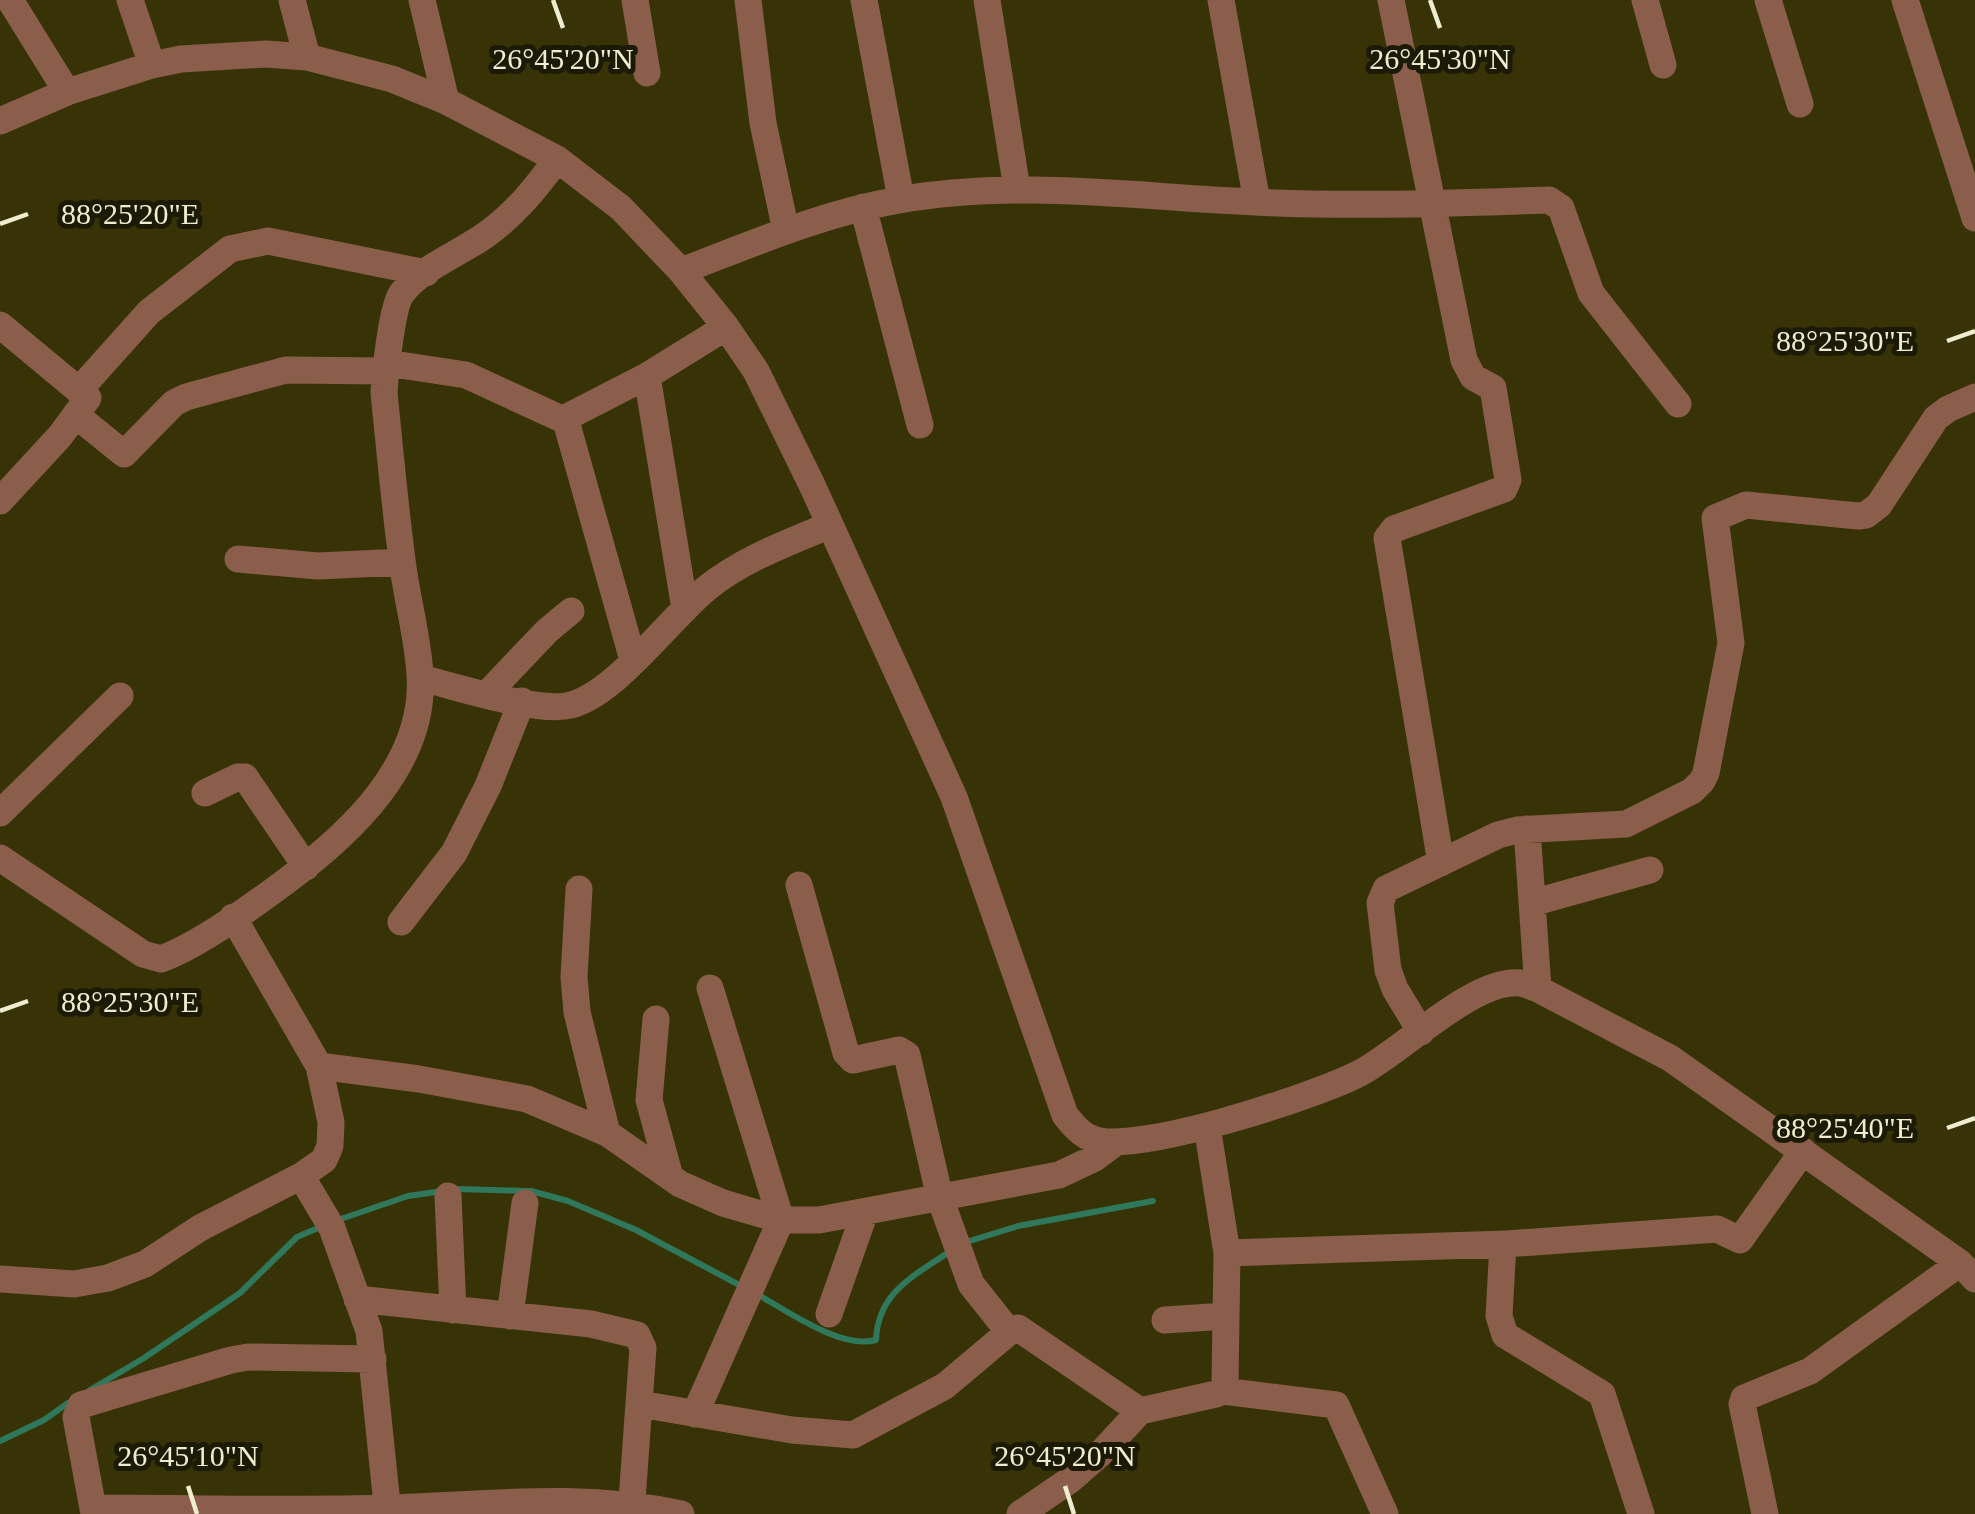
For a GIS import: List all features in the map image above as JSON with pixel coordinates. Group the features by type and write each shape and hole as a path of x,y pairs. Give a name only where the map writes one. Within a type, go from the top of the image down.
{"street":[{"path":"10,0 67,92"},
{"path":"130,0 152,65"},
{"path":"292,0 307,57"},
{"path":"422,0 446,100"},
{"path":"635,0 647,73"},
{"path":"748,0 763,124 786,231"},
{"path":"864,0 901,199"},
{"path":"988,0 1017,188"},
{"path":"1221,0 1257,202"},
{"path":"1391,0 1466,368 1492,388 1508,480 1504,488 1394,529 1387,538 1441,863"},
{"path":"1646,0 1663,65"},
{"path":"1768,0 1800,104"},
{"path":"1905,0 1975,218"},
{"path":"0,121 67,92 152,65 266,53 307,57 446,100 557,159 621,208 681,271 756,371 953,797 1065,1115 1078,1130 1095,1141 1115,1143 1207,1126 1307,1096 1364,1071 1470,998 1496,986 1520,983 1670,1058 1967,1271 1810,1371 1744,1398 1765,1514"},
{"path":"0,858 156,959 166,958 233,917 306,867 356,823 397,769 415,721 421,678 384,393 398,299 426,273 511,215 557,159"},
{"path":"681,271 863,207 1017,188 1257,202 1549,200 1558,204 1591,292 1678,404"},
{"path":"863,207 920,425"},
{"path":"0,501 149,312 230,249 268,241 426,273"},
{"path":"0,325 124,454 174,403 286,370 386,367 462,374 566,421"},
{"path":"566,421 726,327"},
{"path":"647,376 685,608"},
{"path":"1421,1032 1388,970 1381,903 1386,890 1498,836 1527,829 1626,824 1692,791 1702,782 1732,643 1716,517 1746,505 1866,514 1879,505 1936,418 1975,397"},
{"path":"566,421 633,660"},
{"path":"421,678 547,707 574,704 598,693 685,608 740,565 830,525"},
{"path":"238,559 317,566 403,562"},
{"path":"487,694 571,611"},
{"path":"0,813 120,696"},
{"path":"401,922 454,853 523,701"},
{"path":"205,793 245,777 306,867"},
{"path":"1527,829 1538,989"},
{"path":"1532,903 1650,870"},
{"path":"799,885 846,1053 855,1060 904,1051 940,1198 971,1284 1010,1332"},
{"path":"579,889 574,977 578,1012 607,1133"},
{"path":"0,1280 74,1284 108,1278 145,1264 324,1160 331,1122 319,1066 233,917"},
{"path":"695,1414 781,1220 710,988"},
{"path":"656,1018 650,1100 670,1177"},
{"path":"319,1066 419,1078 527,1099 607,1133 670,1177 723,1203 781,1220 820,1220 1059,1175 1115,1143"},
{"path":"1207,1126 1226,1253 1222,1390"},
{"path":"1226,1253 1504,1244 1717,1229 1740,1240 1803,1151"},
{"path":"302,1176 330,1224 369,1330 387,1511"},
{"path":"448,1196 453,1310"},
{"path":"510,1316 525,1202"},
{"path":"829,1314 865,1212"},
{"path":"1504,1244 1499,1316 1505,1336 1602,1394 1641,1514"},
{"path":"358,1299 591,1324 637,1335 643,1348 631,1509"},
{"path":"1165,1320 1226,1316"},
{"path":"640,1404 792,1430 853,1435 945,1387 1010,1332 1022,1329 1140,1412"},
{"path":"373,1359 232,1360 80,1405 76,1417 94,1511 387,1511 511,1502 681,1514"},
{"path":"1020,1514 1070,1480 1140,1412 1222,1390 1336,1405 1385,1514"}],"waterway":[{"path":"456,1189 531,1191 568,1201 636,1230 745,1288"},
{"path":"335,1221 408,1196 443,1191"},
{"path":"963,1243 1018,1226 1153,1201"},
{"path":"90,1390 240,1293 297,1237 323,1226"},
{"path":"757,1294 831,1334 862,1342 876,1340 878,1323 891,1297 952,1250"},
{"path":"0,1441 68,1403"}]}
